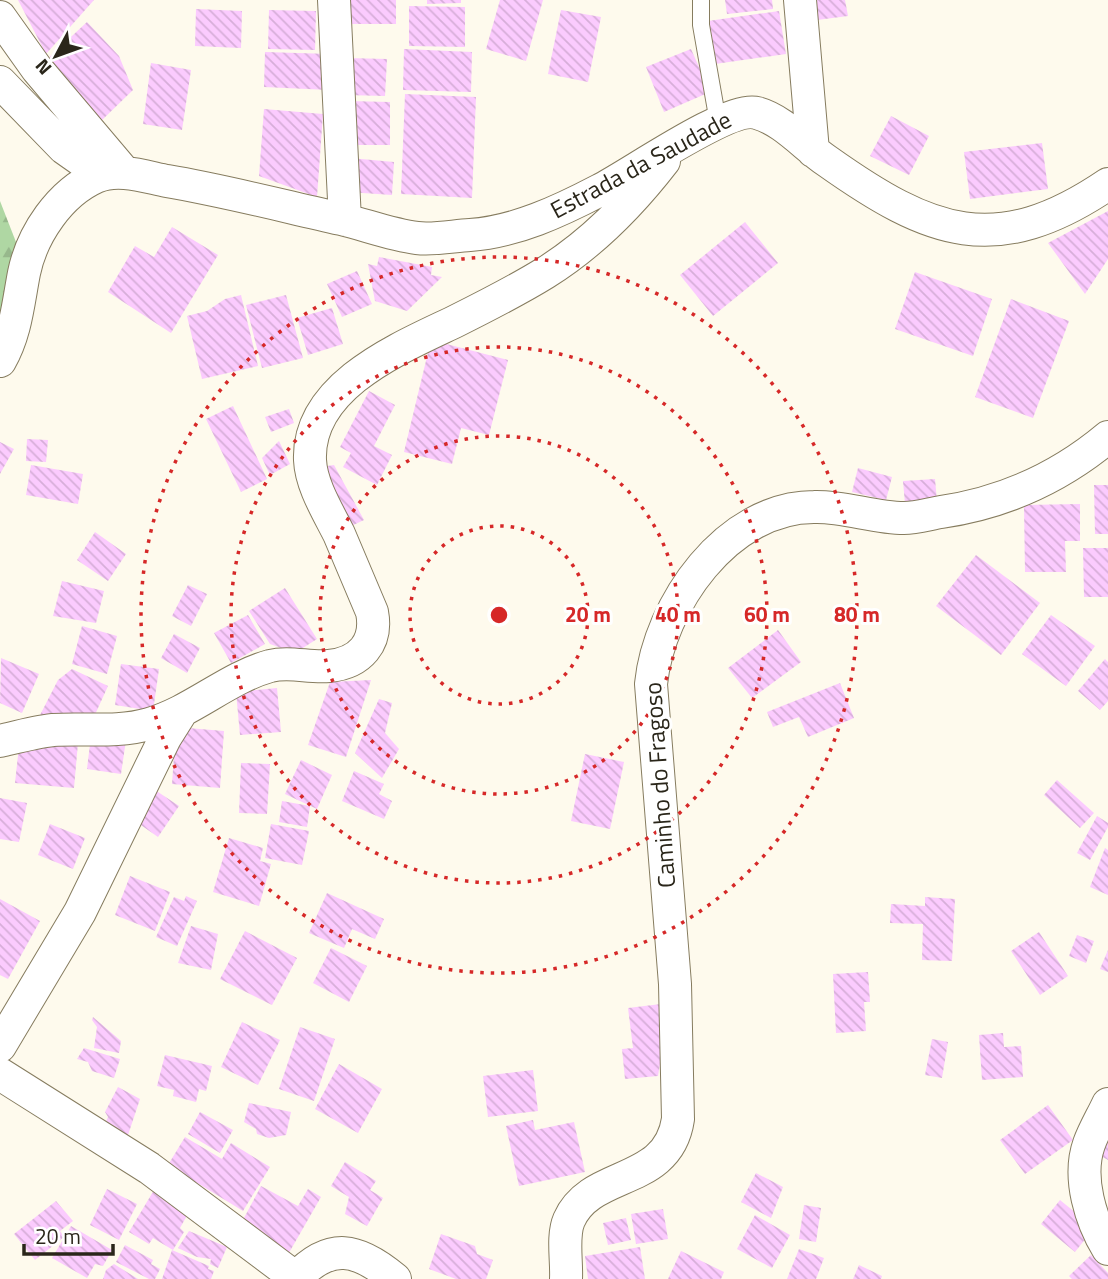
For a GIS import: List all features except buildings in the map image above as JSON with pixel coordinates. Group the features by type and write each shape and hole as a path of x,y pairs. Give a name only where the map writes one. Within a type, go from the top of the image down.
{"street":[{"path":"334,0 345,220"},
{"path":"800,0 813,150"},
{"path":"0,17 113,174 79,185 62,202 34,242 25,270 16,322 0,361"},
{"name":"Estrada da Saudade","path":"0,82 64,148 113,174 217,190 418,238 490,234 548,215 600,190 718,122 741,112 757,113 774,121 813,150 901,206 929,220 966,230 1003,230 1048,217 1108,184"},
{"path":"0,741 53,730 132,727 182,710 260,670 290,664 328,666 350,661 364,650 375,630 372,612 317,486 310,461 312,441 318,423 349,382 388,352 489,304 585,245 620,215 674,149"},
{"name":"Caminho do Fragoso","path":"566,1279 567,1227 575,1211 611,1184 656,1161 668,1150 676,1136 678,1119 675,984 651,684 653,662 666,623 685,589 711,558 737,535 775,514 814,506 905,518 1001,500 1049,477 1108,437"},
{"path":"0,1046 80,912 165,738 182,710"},
{"path":"0,1074 149,1168 295,1278 310,1264 349,1252 368,1259 395,1279"},
{"path":"1108,1104 1088,1147 1086,1192 1089,1209 1108,1250"}],"lane":[{"path":"701,0 701,25 718,122"}],"green space":[{"path":"0,201 23,260 0,366"}]}
